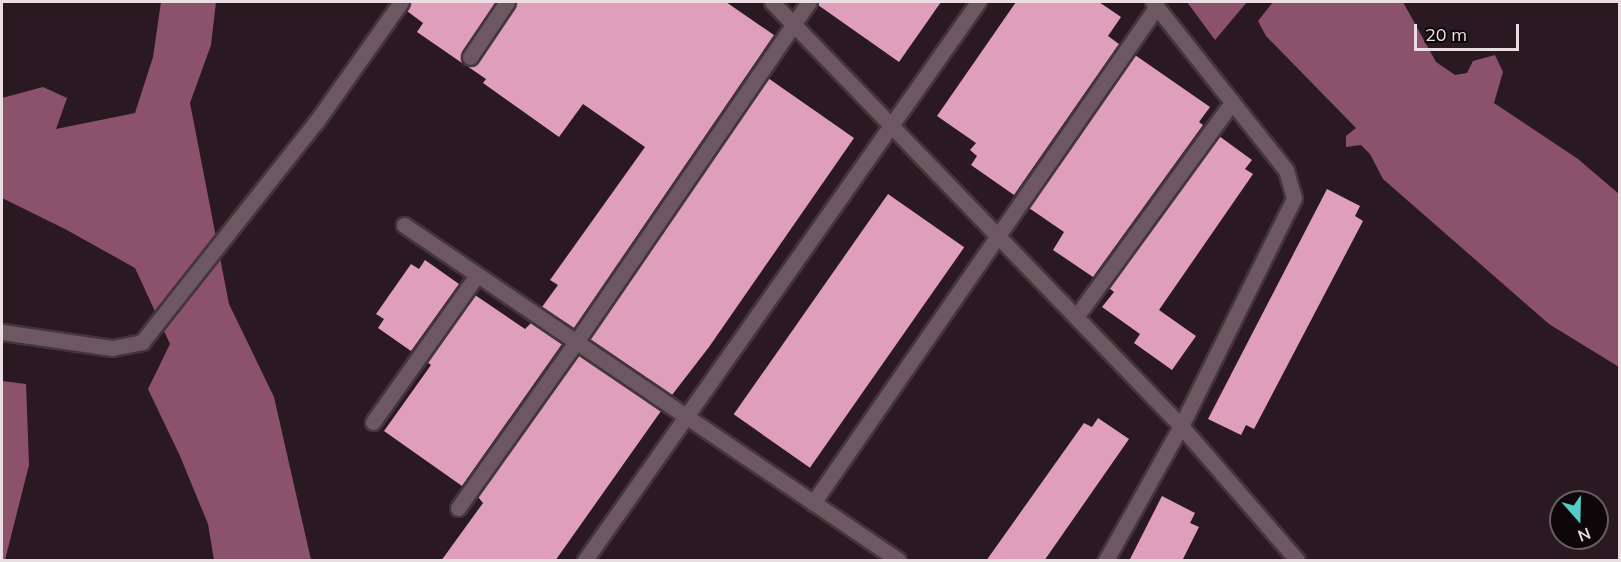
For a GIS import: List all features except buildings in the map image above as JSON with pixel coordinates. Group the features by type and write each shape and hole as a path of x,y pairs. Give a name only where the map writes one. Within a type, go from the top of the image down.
{"street":[{"path":"2,332 112,348 142,342 316,122 401,2"},
{"path":"470,57 507,2"},
{"path":"772,2 1181,426 1297,561"},
{"path":"458,508 576,342 809,2"},
{"path":"585,561 978,2"},
{"path":"813,503 1155,4 1286,170 1294,198 1181,426 1106,561"},
{"path":"1076,317 1232,102"},
{"path":"404,225 898,561"},
{"path":"373,422 477,275"}],"shaded area":[{"path":"161,2 216,2 211,45 190,103 229,304 274,397 311,560 214,560 208,524 180,456 148,389 170,344 135,268 65,229 2,198 2,98 43,87 67,98 56,129 135,113 153,57"},
{"path":"1187,2 1247,2 1215,40"},
{"path":"1273,2 1403,2 1436,62 1455,75 1467,73 1473,61 1495,55 1503,72 1494,103 1578,159 1619,194 1619,367 1549,324 1383,179 1370,154 1361,145 1346,147 1346,136 1356,128 1266,36 1258,21"},
{"path":"2,381 26,384 29,465 5,560 2,560"}]}
